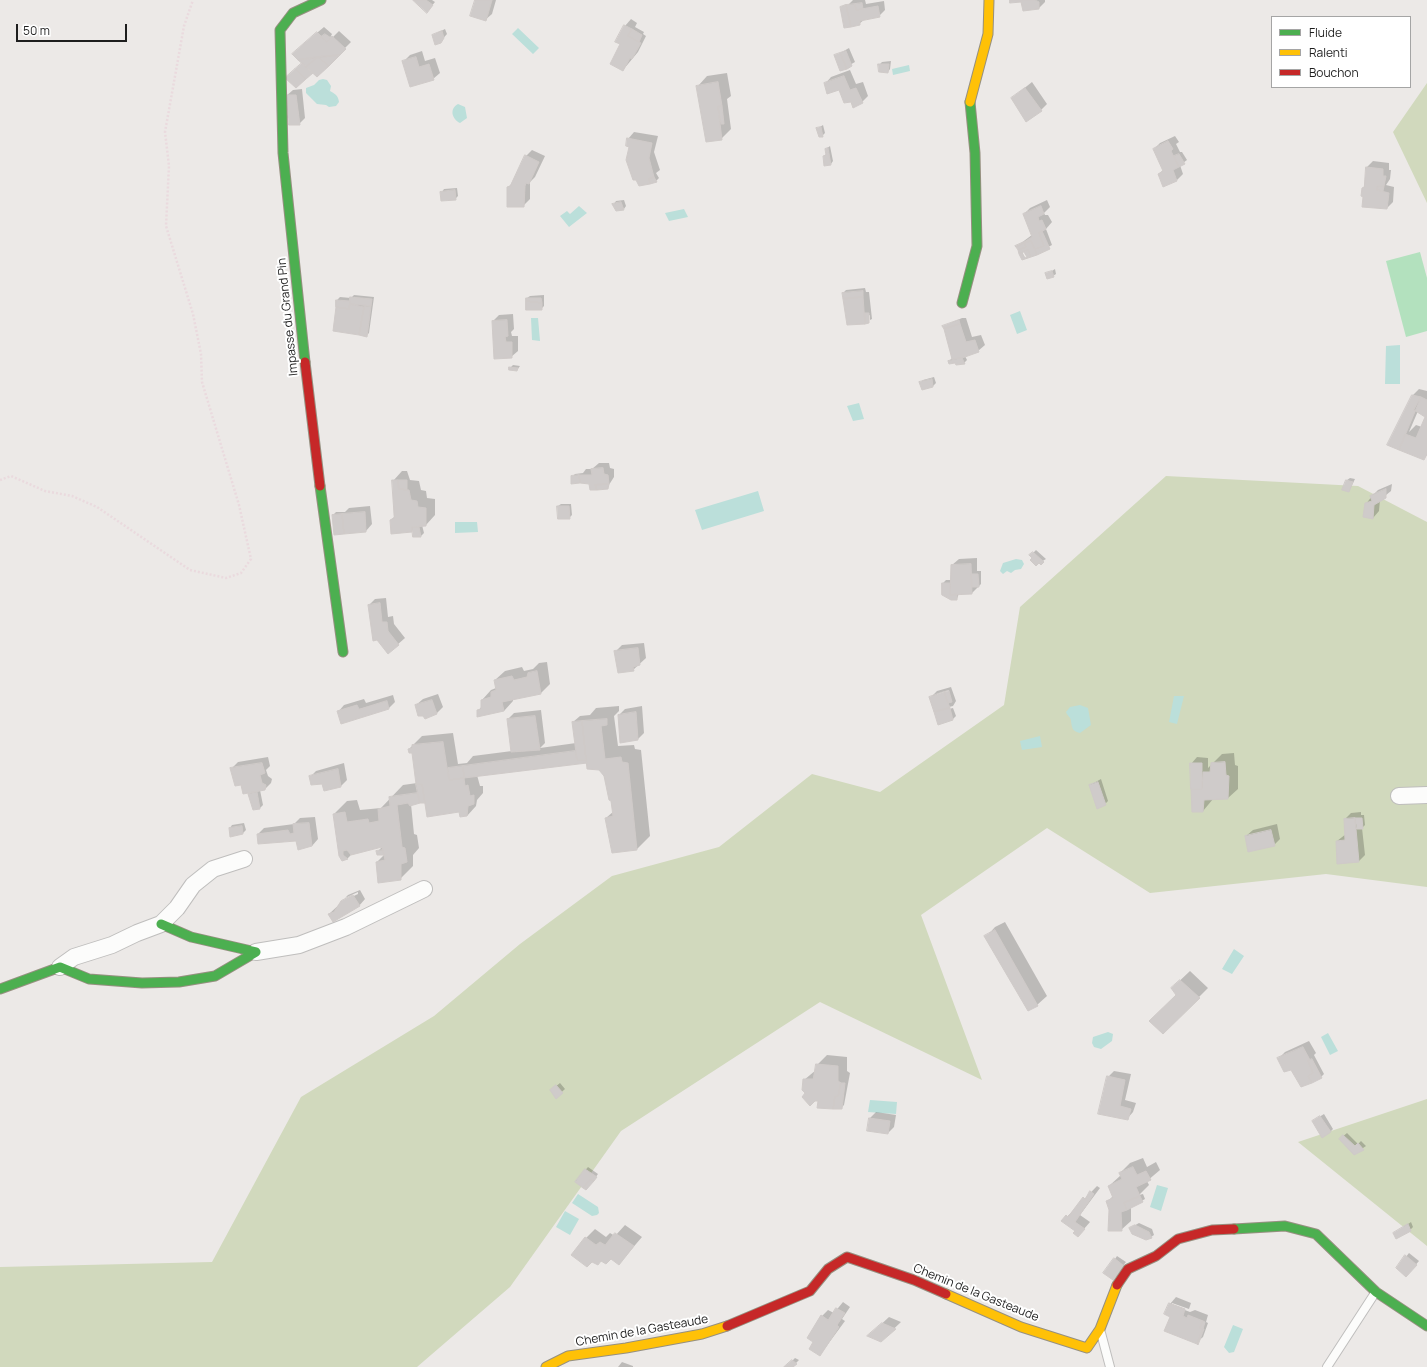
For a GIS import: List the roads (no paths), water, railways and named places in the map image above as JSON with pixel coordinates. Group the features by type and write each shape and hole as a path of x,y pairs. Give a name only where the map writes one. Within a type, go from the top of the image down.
{"street":[{"name":"Impasse du Grand Pin","path":"321,0 293,13 280,30 283,153 308,395 343,652"},
{"path":"962,303 977,246 975,153 969,105 978,66 988,34 989,0"},
{"path":"1399,796 1427,795"},
{"path":"0,989 60,966 74,957 112,945 161,924 177,908 193,885 213,869 244,859"},
{"path":"60,966 89,979 142,983 179,982 215,976 256,952 299,945 339,930 424,889"},
{"path":"161,924 191,937 256,952"},
{"name":"Chemin de la Gasteaude","path":"546,1367 568,1356 618,1350 702,1334 742,1321 810,1291 828,1269 847,1257 914,1280 1021,1328 1087,1348 1100,1329 1117,1286 1128,1269 1156,1256 1178,1239 1212,1230 1285,1226 1316,1234 1376,1292 1427,1326"}],"lane":[{"path":"1327,1367 1376,1292"},
{"path":"1100,1329 1110,1367"}],"water":[{"path":"518,28 539,48 533,54 512,34"},
{"path":"909,65 910,71 893,75 892,69"},
{"path":"323,79 327,80 331,86 330,91 338,98 339,102 336,106 329,107 326,105 317,104 306,93 306,88"},
{"path":"458,104 465,107 467,118 460,123 453,117 453,109"},
{"path":"579,206 587,213 569,227 560,216 567,211 570,214"},
{"path":"684,209 688,217 669,221 665,213"},
{"path":"1020,311 1027,330 1017,334 1010,315"},
{"path":"531,318 538,318 540,341 532,340"},
{"path":"1400,345 1400,384 1385,384 1386,346"},
{"path":"859,403 864,419 853,421 847,406"},
{"path":"758,491 764,511 702,530 695,510"},
{"path":"455,522 477,522 478,532 455,533"},
{"path":"1016,559 1022,560 1024,564 1021,569 1015,570 1011,573 1007,571 1003,574 1000,571 1003,563"},
{"path":"1174,696 1184,696 1177,724 1169,722"},
{"path":"1080,705 1088,708 1091,725 1080,733 1073,729 1070,718 1066,712 1070,707"},
{"path":"1040,736 1042,747 1022,750 1020,741"},
{"path":"1234,949 1244,956 1232,974 1222,969"},
{"path":"1108,1032 1113,1034 1112,1041 1101,1049 1094,1047 1092,1043 1093,1037"},
{"path":"1328,1033 1338,1051 1330,1055 1321,1037"},
{"path":"870,1100 897,1102 896,1114 868,1112"},
{"path":"1157,1185 1168,1188 1161,1211 1150,1207"},
{"path":"578,1194 598,1207 599,1213 597,1215 592,1216 572,1203"},
{"path":"565,1211 579,1219 570,1235 556,1227"},
{"path":"1233,1325 1243,1329 1234,1352 1229,1353 1224,1347"}]}
